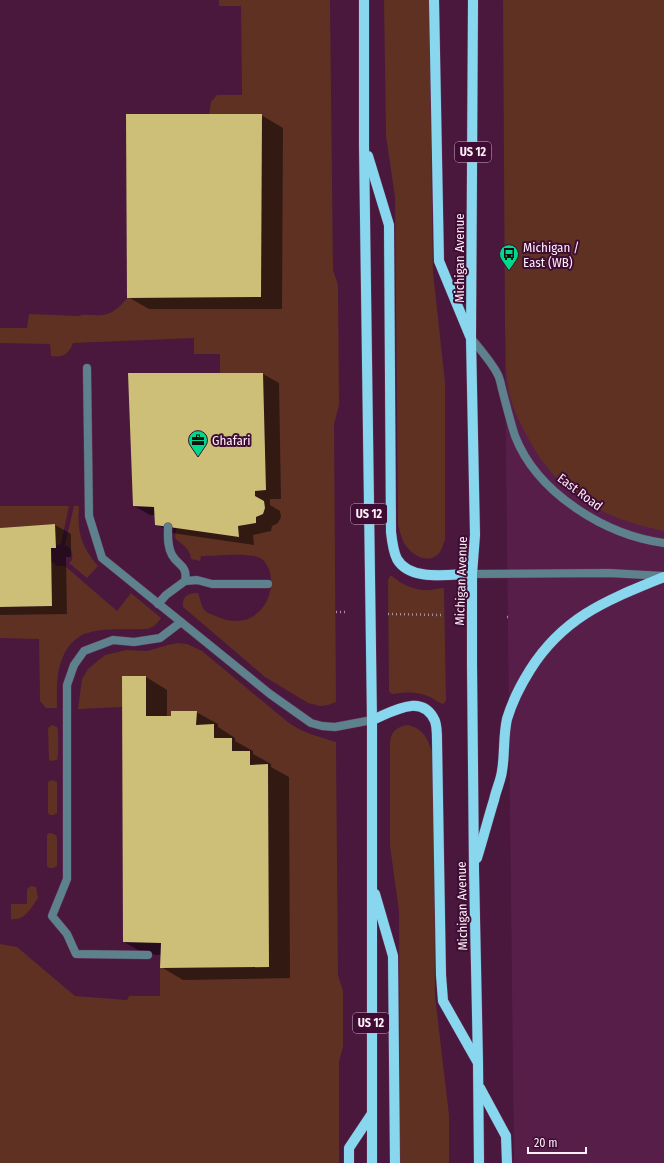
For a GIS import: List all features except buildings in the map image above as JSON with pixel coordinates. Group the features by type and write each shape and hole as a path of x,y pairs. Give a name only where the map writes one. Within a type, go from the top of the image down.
{"main road":[{"name":"US 12","path":"364,0 364,145 372,720 372,1163"},
{"path":"434,0 439,261 471,338"},
{"name":"Michigan Avenue","path":"473,0 471,338 476,535 472,574 474,870 479,1086 478,1163"},
{"path":"364,145 388,225 391,532 393,547 397,559 402,566 418,574 472,574"},
{"path":"474,870 502,770 503,744 507,719 514,698 534,664 542,652 562,631 590,610 612,598 664,576"},
{"path":"372,720 404,706 415,705 426,709 435,722 437,740 441,975 443,1001 478,1062"},
{"path":"372,883 393,956 395,1163"},
{"path":"479,1086 506,1136 507,1163"},
{"path":"349,1163 349,1148 371,1115"}],"street":[{"name":"East Road","path":"471,338 498,374 515,435 522,451 550,487 578,510 616,530 655,541 664,542"},
{"path":"87,368 89,516 102,558 270,694 311,723 322,726 335,726 372,720"},
{"path":"168,526 169,548 172,555 186,573 185,581"},
{"path":"472,574 609,573 664,576"},
{"path":"158,604 166,595 185,581 197,580 212,584 268,584"},
{"path":"148,955 76,954 67,934 52,916 67,879 67,685 74,664 84,651 113,640 134,642 160,638 181,622"}],"path":[{"path":"336,612 348,612"},
{"path":"388,614 442,615"},
{"path":"507,617 512,617"}],"shaded area":[{"path":"219,0 330,0 333,270 338,285 339,405 334,424 336,702 328,705 320,706 308,703 265,677 183,607 186,596 198,593 203,608 207,612 231,621 246,620 260,611 265,605 268,597 271,581 270,572 262,559 255,556 240,555 201,556 200,561 191,559 187,549 175,538 176,528 239,537 238,526 255,523 256,517 264,510 264,501 255,496 255,491 266,490 263,373 220,373 220,354 194,354 194,338 73,343 70,350 62,356 51,356 50,344 0,343 0,328 27,328 29,314 78,316 104,315 117,309 127,298 261,297 209,114 211,102 217,95 242,95 241,6 219,6"},
{"path":"384,0 429,0 433,272 445,382 445,540 440,552 431,558 420,557 407,547 401,536 398,525 395,197 386,136"},
{"path":"503,0 664,0 664,531 642,526 601,511 567,488 552,473 539,456 527,436 513,407 508,389 506,372"},
{"path":"519,0 664,0 664,1163 514,1163 505,368"},
{"path":"0,506 69,506 61,544 56,545 55,524 0,528"},
{"path":"74,506 79,506 81,538 92,559 98,566 87,578 69,563 72,560 72,553 71,549 65,545"},
{"path":"51,561 57,566 65,566 117,611 131,593 161,618 153,627 143,629 99,630 80,636 65,652 60,665 57,686 57,708 46,708 40,701 39,639 0,638 0,607 52,606"},
{"path":"390,576 415,589 431,590 444,588 446,701 443,704 422,694 392,694 389,691 388,580"},
{"path":"177,643 187,644 202,651 295,727 336,742 338,975 343,991 343,1047 339,1062 339,1163 0,1163 0,944 17,947 75,996 127,1000 129,996 160,996 160,968 269,966 268,764 250,765 250,751 232,751 232,738 214,738 214,725 196,725 196,711 172,711 171,716 146,716 146,676 122,676 123,707 78,709 82,679 88,669 105,655 126,650 147,651"},
{"path":"52,725 57,727 58,730 58,755 57,760 50,761 48,728"},
{"path":"408,725 419,730 426,738 431,748 434,760 435,996 449,1115 449,1163 400,1163 399,911 390,846 390,742 393,732"},
{"path":"52,780 57,782 57,813 50,815 48,813 48,782"},
{"path":"49,833 56,835 57,838 57,866 53,868 49,868 47,866 47,835"},
{"path":"31,886 36,887 38,898 24,916 11,919 11,904 27,904 27,889"}],"place":[{"name":"Michigan / East (WB)","path":"509,271"},
{"name":"Ghafari","path":"198,457"}]}
